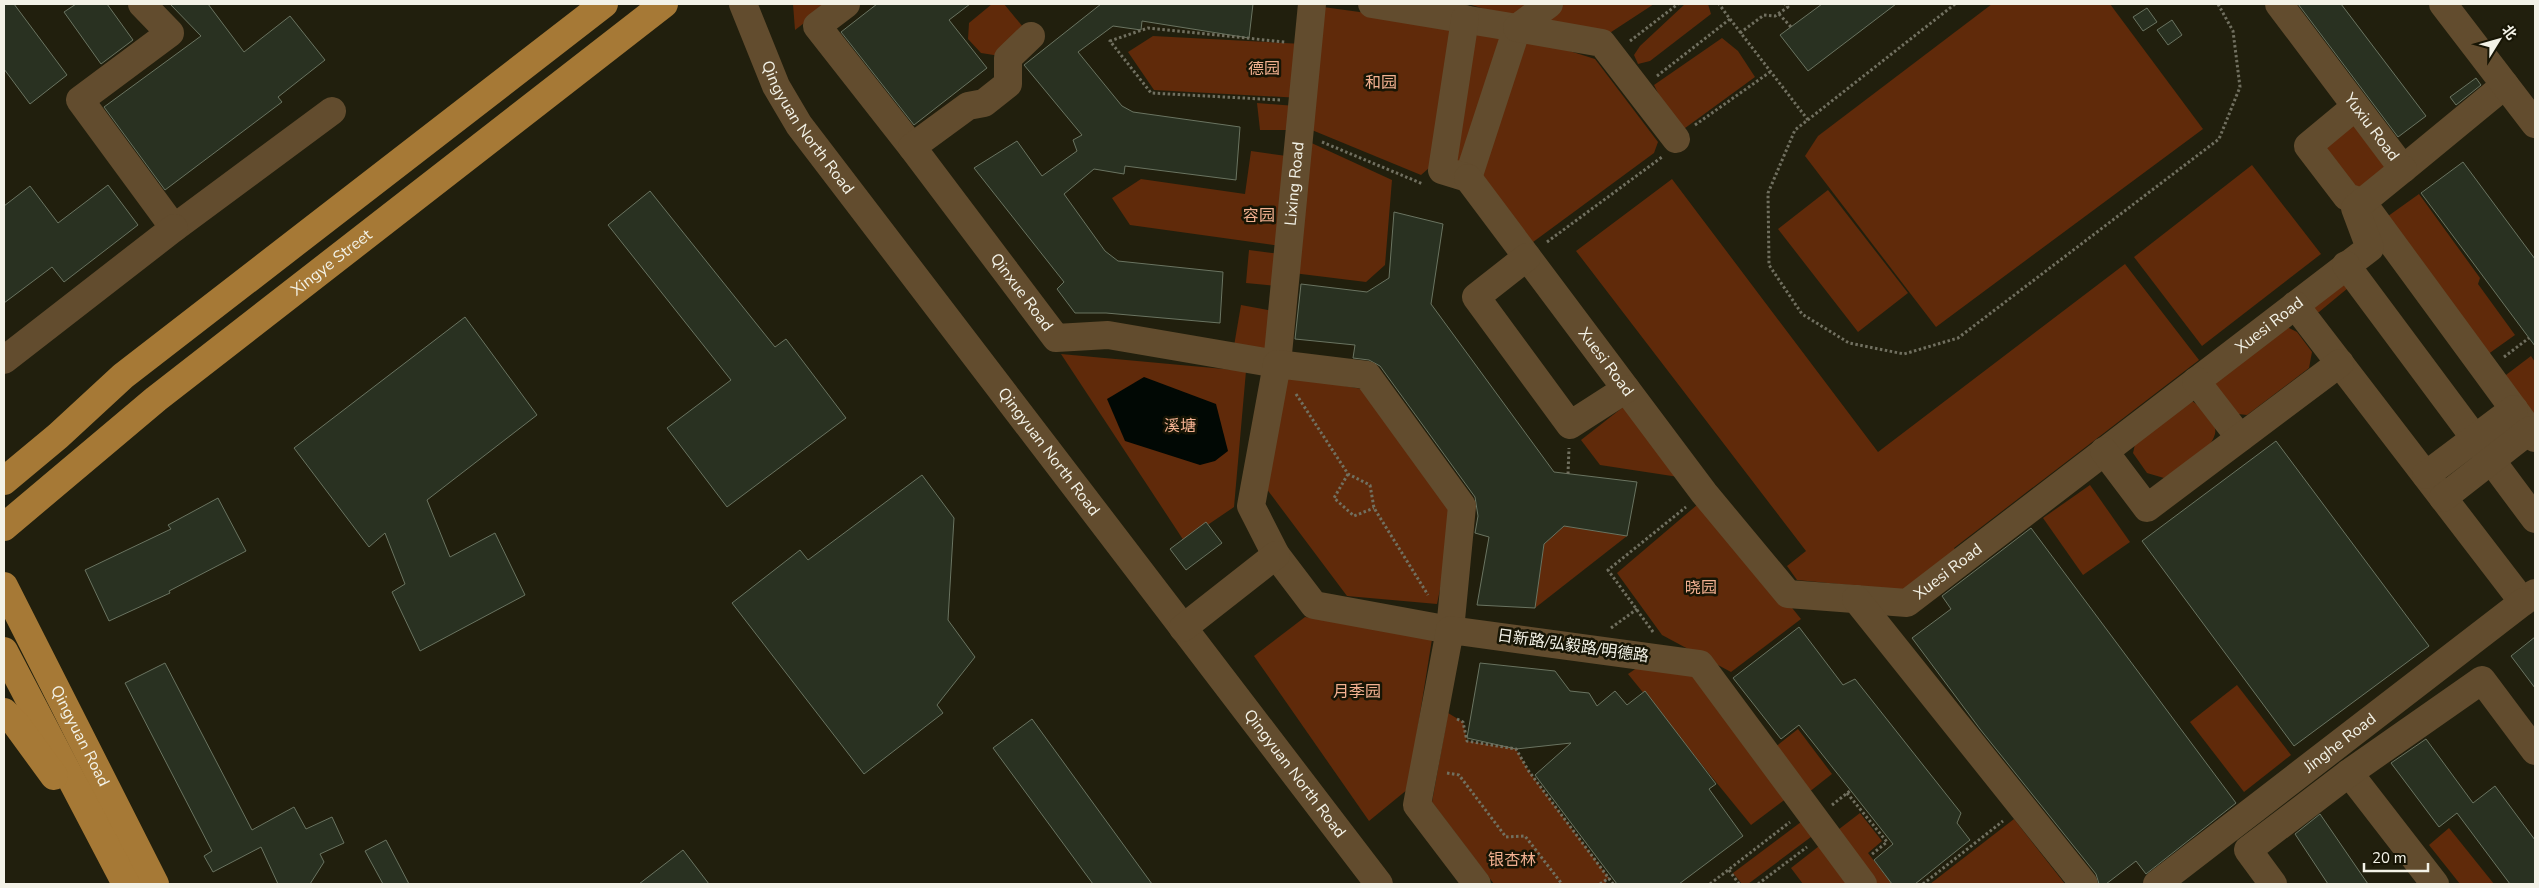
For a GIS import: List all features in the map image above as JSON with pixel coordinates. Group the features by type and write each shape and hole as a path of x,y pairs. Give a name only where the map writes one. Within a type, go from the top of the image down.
{"main road":[{"path":"4,481 58,436 123,376 604,4"},
{"name":"Xingye Street","path":"4,527 156,399 664,4"},
{"path":"4,459 27,448 71,409 123,376"},
{"name":"Qingyuan Road","path":"4,586 155,884"},
{"name":"Qingyuan Road","path":"4,650 126,884"},
{"path":"4,712 16,724 112,857"}],"street":[{"path":"142,4 170,33 80,100 174,228"},
{"name":"Qingyuan North Road","path":"743,4 776,86 799,125 1379,884"},
{"path":"846,4 817,26 912,147 968,106 984,103 1008,84 1008,58 1031,36"},
{"name":"Lixing Road","path":"1276,555 1251,506 1276,364 1312,4"},
{"path":"1372,4 1602,43 1676,139"},
{"path":"1455,174 1516,28 1549,4"},
{"name":"Yuxiu Road","path":"2279,4 2402,169 2505,85"},
{"path":"2443,4 2535,124"},
{"path":"1455,174 1465,20"},
{"path":"2355,107 2308,146 2347,197 2362,202 2526,426"},
{"path":"4,360 174,228 332,111"},
{"name":"Qinxue Road","path":"912,147 1056,338 1108,335 1276,364"},
{"path":"2362,202 2402,169"},
{"name":"Xuesi Road","path":"1455,174 1527,257 1704,493 1788,594 1907,603 2370,248 2355,208 2362,202"},
{"path":"1527,257 1476,297 1570,424 1626,389"},
{"path":"2346,265 2535,519"},
{"path":"2295,305 2444,498 2529,597"},
{"path":"2104,452 2147,508 2340,363"},
{"path":"1276,364 1367,375 1462,506 1450,630 1418,805 1477,884"},
{"path":"2196,380 2240,438"},
{"path":"2426,475 2475,438 2526,426"},
{"path":"2444,498 2492,461 2526,426"},
{"path":"1183,628 1276,555"},
{"name":"日新路/弘毅路/明德路","path":"1276,555 1314,605 1450,630 1700,664 1806,810 1825,833 1865,872"},
{"name":"Jinghe Road","path":"2157,884 2529,597"},
{"path":"1856,600 2084,884"},
{"path":"2273,884 2248,850 2349,773 2482,680 2535,751"},
{"path":"2349,773 2435,884"}],"path":[{"path":"1612,56 1678,4"},
{"path":"1719,4 1808,120"},
{"path":"1740,33 1764,15 1776,16 1788,7 1785,4"},
{"path":"1955,4 1795,130 1768,193 1768,265 1802,314 1848,343 1904,354 1958,338 2219,139 2240,87 2233,31 2218,4"},
{"path":"1779,14 1791,27"},
{"path":"1638,90 1730,19"},
{"path":"1302,101 1151,93 1110,42 1148,28 1308,45"},
{"path":"1527,257 1665,155 1676,139 1770,72"},
{"path":"1299,133 1425,185 1455,174"},
{"path":"2486,371 2529,338"},
{"path":"1276,364 1348,474 1370,485 1374,508 1430,598"},
{"path":"1348,474 1334,498 1354,516 1374,508"},
{"path":"1673,660 1608,570 1704,493"},
{"path":"1436,706 1463,722 1467,741 1516,749 1528,770 1613,884"},
{"path":"1424,768 1459,775 1506,837 1525,836 1562,884"},
{"path":"1847,793 1887,842 1865,872"},
{"path":"1923,884 2022,807"},
{"path":"1710,884 1806,810"},
{"path":"1758,884 1825,833"},
{"path":"1728,870 1739,884"},
{"path":"1600,884 1609,878"}],"green space":[{"path":"793,4 829,4 795,30"},
{"path":"992,4 1004,4 1028,33 1000,56 981,53 968,39 969,23"},
{"path":"1468,4 1535,4 1515,18"},
{"path":"1564,4 1654,4 1602,38 1552,28 1548,17"},
{"path":"1685,4 1708,4 1711,14 1650,61 1638,64 1634,55 1640,46"},
{"path":"1992,4 2110,4 2203,129 1936,327 1805,156 1818,136"},
{"name":"和园","path":"1323,7 1455,25 1437,161 1421,175 1307,128"},
{"path":"1465,19 1517,28 1468,178 1442,170"},
{"name":"德园","path":"1153,36 1303,44 1301,98 1154,90 1128,52"},
{"path":"1522,36 1595,59 1658,142 1654,153 1529,245 1479,176"},
{"path":"1722,38 1738,51 1755,77 1681,131 1674,126 1654,85"},
{"path":"1257,103 1296,106 1296,130 1260,130"},
{"path":"2348,119 2392,160 2361,191 2350,189 2316,144"},
{"path":"1305,140 1392,180 1385,265 1366,282 1293,273"},
{"name":"容园","path":"1251,151 1294,157 1281,246 1130,225 1112,198 1141,179 1245,194"},
{"path":"2252,165 2321,254 2202,346 2134,257"},
{"path":"1672,179 1878,452 2125,264 2199,360 1954,548 1959,555 1910,591 1797,580 1787,566 1806,551 1576,251"},
{"path":"1828,190 1908,293 1858,332 1778,229"},
{"path":"2419,194 2480,278 2478,284 2515,335 2477,362 2377,224"},
{"path":"1249,250 1281,254 1278,286 1246,283"},
{"path":"2343,283 2348,288 2319,312 2312,313 2315,301"},
{"path":"1241,305 1274,311 1267,352 1234,346"},
{"path":"2287,327 2297,332 2312,352 2309,368 2247,415 2229,413 2214,394 2217,376"},
{"name":"溪塘","path":"1061,354 1246,371 1234,507 1184,541"},
{"path":"2531,356 2535,362 2535,423 2502,378"},
{"path":"1287,376 1368,390 1456,512 1437,604 1347,596 1257,476"},
{"path":"2190,400 2200,407 2213,424 2215,434 2212,441 2201,453 2164,478 2147,473 2133,453 2136,440"},
{"path":"1627,404 1685,478 1600,465 1581,440"},
{"path":"2090,485 2130,542 2083,575 2043,518"},
{"name":"晓园","path":"1704,499 1801,619 1731,672 1662,635 1617,573"},
{"path":"1564,526 1627,536 1535,608 1544,544"},
{"name":"月季园","path":"1305,617 1432,639 1408,789 1369,821 1254,656"},
{"path":"1644,663 1696,670 1787,798 1751,825 1628,674"},
{"path":"2237,685 2291,755 2244,792 2190,722"},
{"name":"银杏林","path":"1448,713 1463,722 1467,741 1516,749 1528,770 1609,878 1605,881 1607,884 1494,884 1432,802"},
{"path":"1798,729 1832,774 1804,796 1770,751"},
{"path":"1860,813 1882,841 1868,853 1892,884 1874,884 1834,833"},
{"path":"2014,819 2065,884 1930,884"},
{"path":"1801,822 1810,827 1811,837 1748,884 1742,884 1733,873"},
{"path":"2449,828 2494,884 2460,884 2429,845"},
{"path":"1823,843 1855,884 1803,884 1791,868"}],"shaded area":[{"path":"1144,377 1216,404 1228,451 1215,461 1200,465 1125,441 1107,399"}],"building":[{"path":"4,4 14,4 67,75 30,104 4,69"},
{"path":"76,4 107,4 133,40 101,64 64,12"},
{"path":"170,4 208,4 244,52 290,16 325,60 278,97 282,102 165,190 104,107 201,36"},
{"path":"877,4 970,4 949,20 987,68 914,125 841,32"},
{"path":"1101,4 1253,4 1249,38 1142,21 1141,30 1113,26 1078,52 1122,106 1133,112 1240,127 1236,180 1125,166 1124,174 1094,169 1064,194 1105,251 1118,261 1223,272 1220,323 1106,313 1075,313 1057,289 1064,282 974,168 1017,141 1042,176 1077,151 1073,140 1082,135 1024,65"},
{"path":"1822,4 1896,4 1808,71 1780,35"},
{"path":"2298,4 2341,4 2426,116 2398,137"},
{"path":"2147,8 2157,22 2143,31 2133,17"},
{"path":"2172,20 2182,35 2168,45 2157,30"},
{"path":"2476,78 2481,85 2456,105 2450,97"},
{"path":"2463,162 2535,259 2535,346 2421,193"},
{"path":"108,185 138,225 64,282 52,267 4,303 4,206 30,186 58,223"},
{"path":"650,191 775,347 786,339 846,418 727,507 667,428 731,380 608,225"},
{"path":"1394,212 1443,224 1431,304 1554,472 1637,482 1627,536 1564,526 1544,544 1535,608 1477,605 1489,537 1475,533 1478,516 1475,497 1380,366 1369,360 1353,358 1355,345 1295,339 1301,284 1367,292 1389,278"},
{"path":"465,317 537,415 427,500 450,557 495,533 525,595 420,651 392,592 405,584 385,533 369,547 294,448"},
{"path":"2276,441 2429,646 2294,746 2142,541"},
{"path":"922,475 954,518 948,620 975,657 937,705 943,713 864,774 732,603 800,550 808,560"},
{"path":"218,498 246,551 169,591 170,593 109,621 85,570 171,529 168,525"},
{"path":"1206,522 1222,543 1186,570 1170,549"},
{"path":"2031,528 2236,803 2146,874 2136,861 2106,884 2099,884 2096,874 1980,729 1912,638 1951,609 1942,596"},
{"path":"1799,627 1843,685 1855,679 1961,813 1957,823 1970,840 1915,884 1892,884 1874,860 1893,844 1799,725 1781,739 1733,678"},
{"path":"2535,637 2535,688 2511,656"},
{"path":"165,663 252,830 294,807 306,829 332,817 344,843 320,854 324,862 310,884 278,884 261,847 213,872 204,856 212,851 125,683"},
{"path":"1480,663 1555,671 1570,691 1589,693 1597,706 1615,691 1627,705 1645,691 1716,784 1709,789 1743,836 1679,884 1617,884 1535,775 1571,743 1516,749 1467,738"},
{"path":"1032,719 1152,884 1093,884 993,748"},
{"path":"2426,739 2473,803 2495,786 2535,840 2535,884 2510,884 2457,813 2439,827 2391,763"},
{"path":"2320,814 2368,884 2328,884 2295,834"},
{"path":"386,840 409,884 383,884 365,851"},
{"path":"683,850 709,884 639,884"}]}
